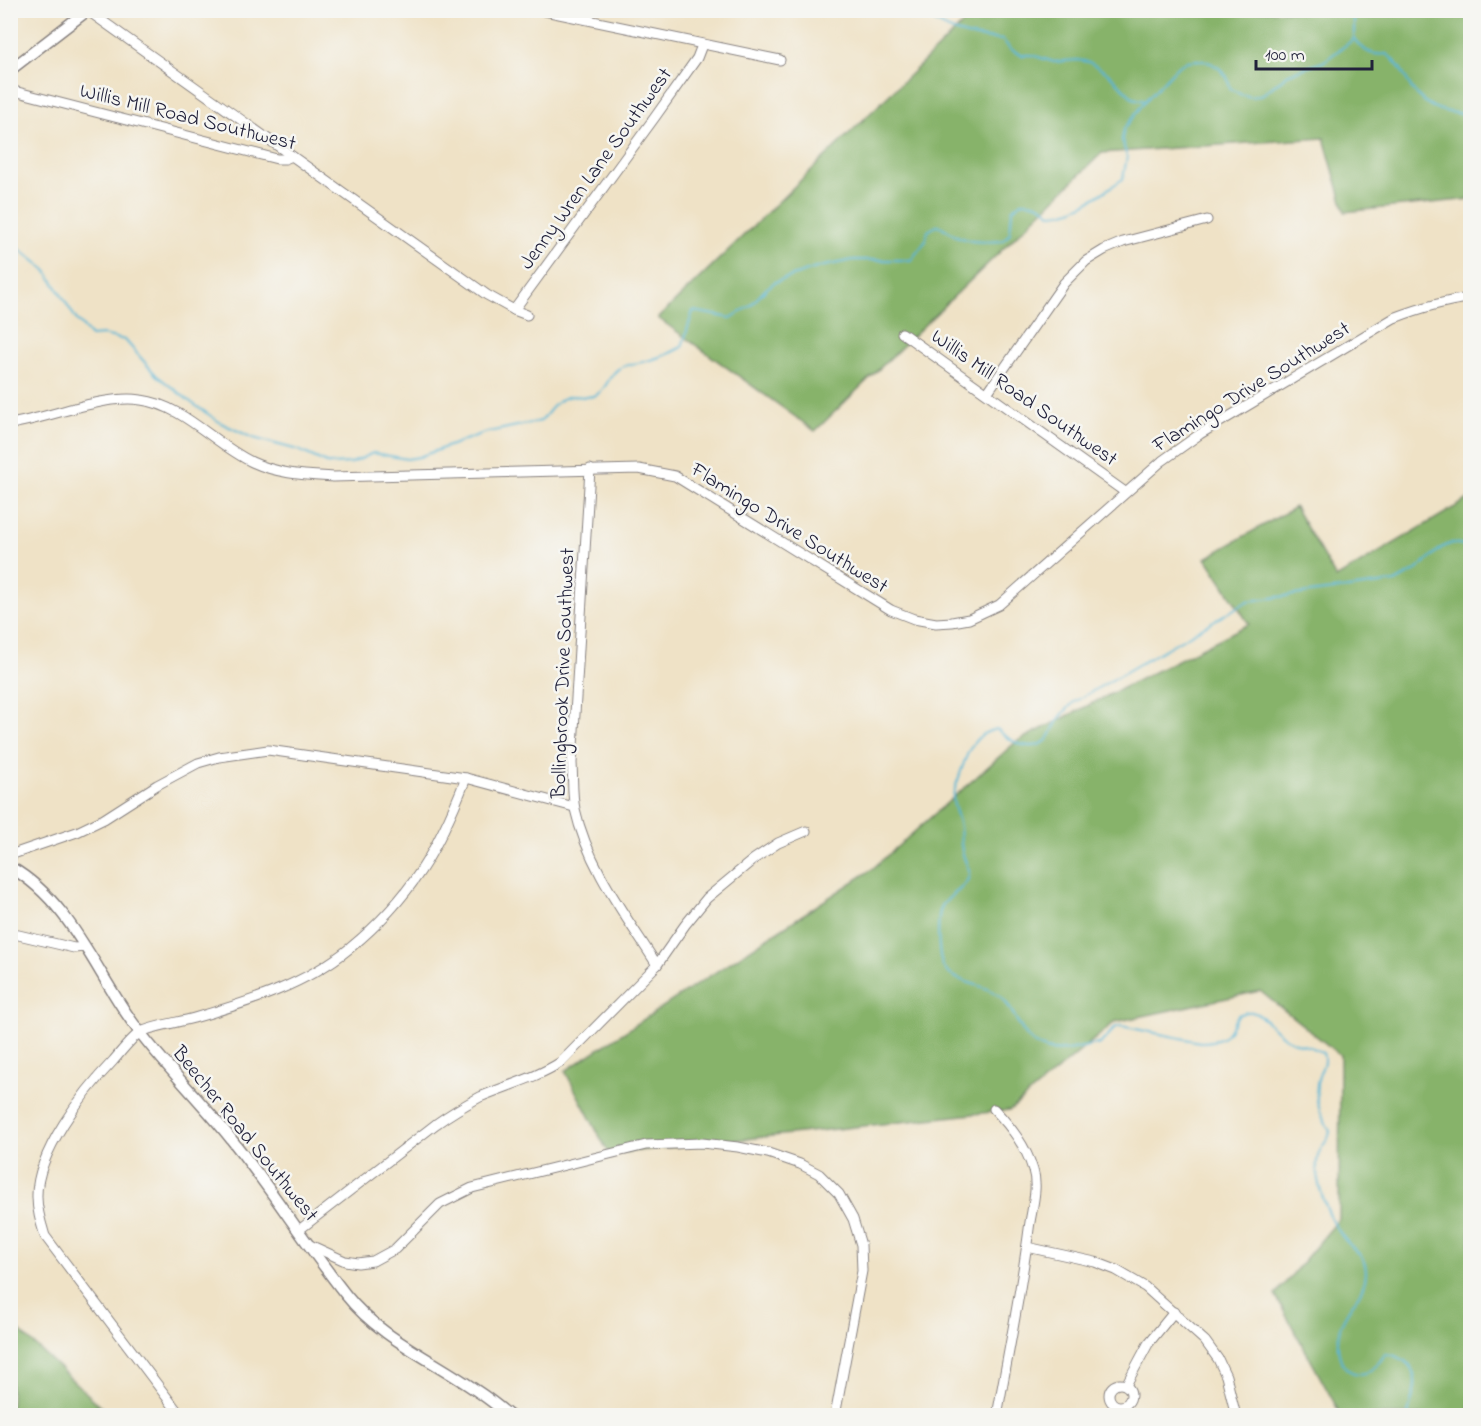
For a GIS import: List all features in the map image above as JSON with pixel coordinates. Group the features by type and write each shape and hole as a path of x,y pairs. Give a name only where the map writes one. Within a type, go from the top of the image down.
{"street":[{"path":"540,10 780,60"},
{"path":"10,70 87,11 292,156"},
{"name":"Jenny Wren Lane Southwest","path":"514,310 655,117 696,58 702,45"},
{"name":"Willis Mill Road Southwest","path":"10,90 277,159 292,156 487,295 527,315"},
{"path":"987,393 1064,284 1086,261 1123,242 1207,220"},
{"name":"Flamingo Drive Southwest","path":"10,424 110,400 142,400 172,410 252,461 275,470 300,475 639,469 675,477 891,610 914,619 936,623 969,619 999,605 1125,492 1162,461 1200,434 1394,318 1447,301 1470,298"},
{"name":"Willis Mill Road Southwest","path":"903,333 1125,492"},
{"name":"Bollingbrook Drive Southwest","path":"590,469 572,763 574,807 595,867 657,965"},
{"path":"10,855 77,832 105,819 157,785 198,763 240,753 281,750 466,778 574,807"},
{"path":"181,1416 45,1236 38,1216 36,1195 39,1176 62,1128 97,1078 140,1032 256,1000 307,976 350,948 390,911 426,866 439,843 466,778"},
{"path":"299,1230 458,1109 545,1072 561,1062 657,965 706,898 754,858 778,843 806,831"},
{"name":"Beecher Road Southwest","path":"10,867 41,889 57,906 140,1032 234,1143 347,1296 383,1332 477,1391 510,1416"},
{"path":"10,933 74,948 85,947"},
{"path":"994,1109 1018,1136 1034,1172 1035,1189 997,1416"},
{"path":"310,1245 345,1261 358,1263 373,1261 395,1249 441,1204 472,1188 645,1145 702,1143 768,1153 800,1164 819,1174 839,1194 849,1210 861,1245 862,1271 836,1416"},
{"path":"1027,1247 1116,1269 1145,1287 1205,1341 1218,1359 1226,1376 1236,1416"},
{"path":"1126,1385 1148,1344 1174,1312"}],"green space":[{"path":"955,11 1470,11 1470,199 1345,212 1324,138 1102,153 815,431 658,318 972,15"},
{"path":"1470,498 1470,1415 1341,1415 1275,1295 1339,1219 1340,1055 1260,991 1115,1022 1010,1110 609,1154 565,1071 871,870 1016,742 1249,624 1206,558 1295,507 1336,578"},
{"path":"11,1323 110,1415 11,1415"}],"waterway":[{"path":"918,10 948,29 1003,40 1010,49 1021,55 1032,55 1054,62 1077,60 1089,62 1109,74 1133,98 1145,101"},
{"path":"1349,10 1354,20 1354,39"},
{"path":"1354,39 1368,52 1387,54 1401,69 1412,89 1426,103 1442,110 1470,114"},
{"path":"10,232 18,248 46,270 76,319 91,336 103,335 125,340 156,375 221,423 253,438 298,450 329,464 352,463 373,453 407,459 419,457 484,433 541,421 554,405 567,397 596,395 620,368 658,358 682,347 693,311 731,318 750,306 775,282 819,267 853,260 911,260 925,242 928,231 938,225 956,236 969,240 1003,241 1010,233 1012,210 1021,202 1038,204 1051,214 1079,207 1123,179 1127,157 1122,140 1124,129 1145,101 1177,67 1187,61 1209,62 1227,77 1230,88 1252,97 1263,94 1290,73 1323,62 1354,39"},
{"path":"1408,1416 1415,1383 1409,1365 1399,1357 1385,1354 1376,1366 1367,1372 1358,1374 1343,1365 1339,1355 1340,1328 1361,1290 1366,1274 1361,1257 1343,1237 1332,1219 1319,1183 1317,1160 1330,1131 1320,1112 1316,1090 1324,1062 1323,1053 1288,1039 1260,1016 1250,1012 1238,1015 1228,1033 1216,1040 1200,1042 1121,1026 1116,1027 1099,1045 1064,1050 1046,1049 1030,1040 1000,996 946,971 942,964 938,926 942,906 967,882 969,877 962,851 960,827 953,796 968,752 982,735 997,729 1020,744 1027,746 1041,744 1049,738 1057,721 1074,702 1248,601 1395,582 1415,571 1441,548 1452,543 1470,546"}]}
